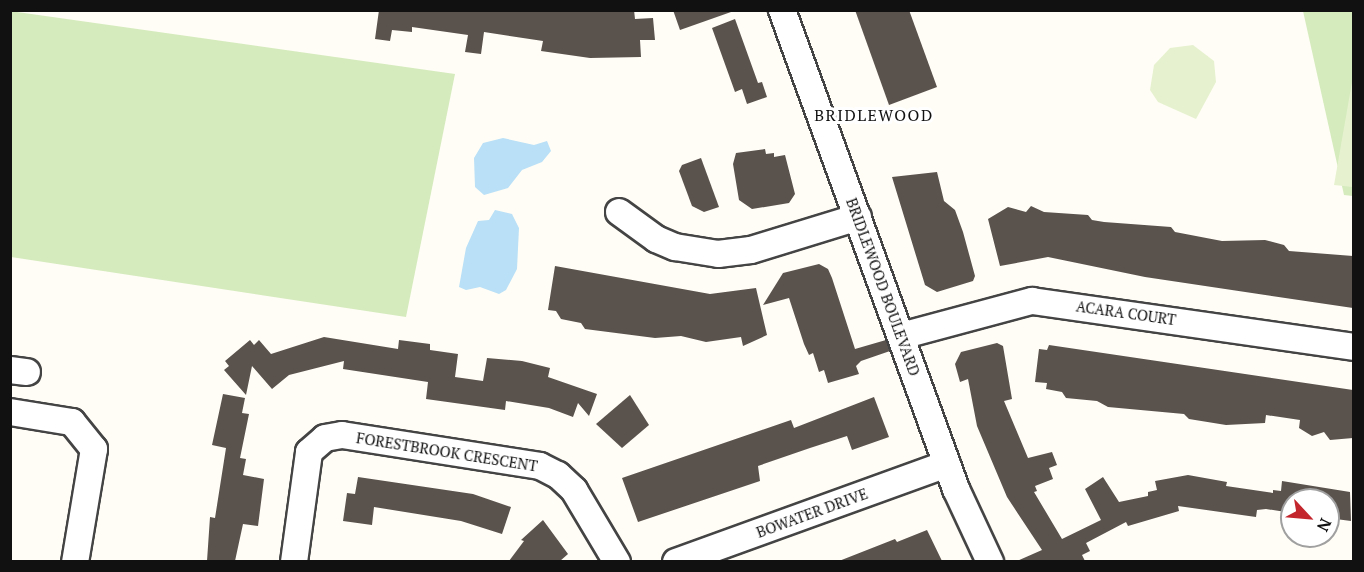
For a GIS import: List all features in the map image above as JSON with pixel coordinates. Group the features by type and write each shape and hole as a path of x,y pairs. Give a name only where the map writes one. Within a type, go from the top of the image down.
{"street":[{"name":"BRIDLEWOOD BOULEVARD","path":"783,10 947,464 990,561"},
{"path":"619,212 656,239 675,247 718,254 751,250 858,217"},
{"name":"ACARA COURT","path":"901,336 1032,301 1353,347"},
{"path":"10,412 72,422 94,449 75,561"},
{"name":"FORESTBROOK CRESCENT","path":"294,561 309,452 325,438 342,435 540,466 558,475 574,490 617,561"},
{"name":"BOWATER DRIVE","path":"676,561 947,464"}],"green space":[{"path":"10,11 455,74 406,317 11,257"},
{"path":"1303,11 1353,11 1353,196 1344,195"},
{"path":"1193,45 1214,61 1216,82 1196,119 1158,102 1150,90 1154,65 1170,48"},
{"path":"1353,78 1353,187 1334,185"}],"water":[{"path":"503,138 534,145 547,141 551,151 542,162 522,170 508,188 484,195 475,187 474,158 483,143"},
{"path":"495,210 512,214 519,228 517,269 506,290 499,294 480,287 466,290 459,287 466,248 478,221 489,220"}],"building":[{"path":"379,10 634,10 635,19 653,18 655,40 640,40 641,57 590,58 541,51 543,41 484,32 481,54 465,52 468,35 412,27 412,32 392,30 390,41 375,39"},
{"path":"673,10 731,10 731,12 680,30"},
{"path":"855,10 909,10 937,87 889,105"},
{"path":"735,19 758,83 762,82 767,97 747,104 742,89 735,92 712,28"},
{"path":"765,149 766,154 774,153 774,157 785,155 795,194 789,203 752,209 739,200 733,164 736,153"},
{"path":"701,158 719,207 704,212 692,206 679,171 682,165"},
{"path":"937,172 944,201 955,210 975,276 973,281 937,292 925,285 892,177"},
{"path":"1031,206 1044,212 1088,215 1092,220 1104,222 1171,227 1175,232 1222,241 1265,240 1284,245 1289,251 1353,256 1353,308 1145,277 1048,257 1000,266 988,219 1008,207 1026,212"},
{"path":"819,264 828,269 832,278 855,349 886,340 890,351 861,361 856,366 859,374 828,383 824,370 819,372 813,353 809,355 789,298 763,305 783,273"},
{"path":"555,266 710,294 756,288 767,335 743,346 741,337 706,342 681,336 655,338 585,329 581,323 561,319 556,311 548,310"},
{"path":"324,337 398,349 399,340 430,344 430,350 458,354 455,377 483,381 487,358 522,361 550,368 548,377 597,394 589,416 578,403 573,417 549,408 506,401 505,410 426,399 428,382 343,369 344,361 289,375 272,389 252,366 246,395 224,370 229,366 225,361 250,340 254,345 259,340 271,354"},
{"path":"997,343 1003,346 1012,399 1004,401 1028,458 1052,452 1057,465 1049,468 1053,479 1035,486 1037,491 1034,492 1062,539 1101,520 1085,489 1103,477 1119,502 1148,496 1148,492 1157,490 1155,481 1188,475 1227,482 1226,486 1273,493 1273,490 1280,491 1280,511 1257,510 1256,517 1178,506 1179,511 1128,526 1126,522 1086,543 1090,551 1082,555 1085,561 1017,561 1042,550 1007,497 977,426 968,379 960,382 955,364 961,352"},
{"path":"1049,345 1353,390 1353,438 1330,440 1324,432 1312,436 1299,428 1300,420 1266,415 1265,423 1226,425 1189,419 1184,414 1108,407 1097,401 1066,398 1062,392 1046,389 1047,383 1035,382 1039,349 1047,350"},
{"path":"223,394 245,398 242,413 249,414 240,458 246,459 243,475 264,479 258,526 243,524 235,561 207,561 210,517 215,518 226,448 212,445"},
{"path":"630,395 649,425 622,448 596,424"},
{"path":"874,397 889,437 852,450 847,436 810,448 758,466 760,481 638,522 622,478 791,420 794,428"},
{"path":"358,477 473,494 511,507 502,534 461,521 374,507 372,525 343,521 347,493 355,494"},
{"path":"1282,481 1325,488 1281,488"},
{"path":"1340,490 1350,492 1351,521 1340,520"},
{"path":"543,520 568,554 560,561 509,561 524,541 521,540"},
{"path":"927,530 942,561 839,561 895,539 897,542"}],"district":[{"name":"BRIDLEWOOD","path":"874,115"}]}
